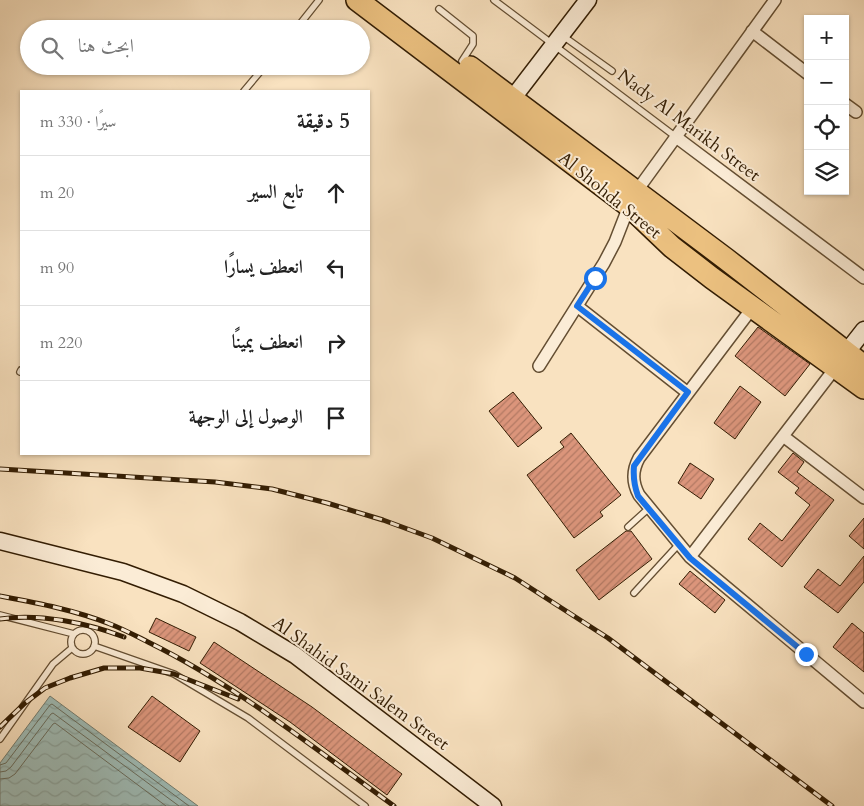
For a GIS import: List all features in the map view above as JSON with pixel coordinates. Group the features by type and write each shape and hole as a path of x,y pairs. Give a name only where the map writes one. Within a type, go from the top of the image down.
{"highway":[{"name":"Al Shohda Street","path":"357,0 508,105 632,199 688,230 726,259 841,360 864,388"},
{"name":"Al Shohda Street","path":"382,0 462,61 508,105"},
{"name":"Al Shohda Street","path":"632,199 672,247 712,278 753,307 841,360 864,366"},
{"path":"672,247 682,241 688,230"},
{"path":"712,278 716,266 726,259"}],"main road":[{"path":"508,105 588,0"},
{"path":"841,360 864,330"},
{"name":"Al Shahid Sami Salem Street","path":"0,541 123,572 183,594 240,622 295,655 493,806"}],"street":[{"path":"539,366 611,251 632,199 775,0"},
{"path":"752,31 804,71"},
{"path":"846,105 856,112"},
{"name":"Nady Al Marikh Street","path":"676,137 864,278"},
{"path":"577,306 688,392"},
{"path":"753,307 634,466 634,486 638,496 690,558 864,702"},
{"path":"690,558 841,360"},
{"path":"783,436 864,498"}],"lane":[{"path":"303,20 319,0"},
{"name":"Nady Al Marikh Street","path":"494,0 557,40 676,137"},
{"path":"439,9 473,36 473,44 462,61"},
{"path":"557,40 612,71"},
{"path":"245,90 257,75"},
{"path":"628,526 649,508"},
{"path":"634,593 679,544"},
{"path":"0,615 74,634 82,630 90,633 93,637 94,646 92,650 79,654 72,648 71,643 74,634"},
{"path":"94,646 174,674 248,718 365,806"},
{"path":"0,738 53,664 72,648"}],"water":[{"path":"50,696 198,806 0,806 0,763"}],"building":[{"path":"758,327 810,364 785,396 735,356"},
{"path":"740,386 761,402 735,439 714,423"},
{"path":"513,392 542,428 518,447 489,411"},
{"path":"571,433 621,495 600,512 603,516 574,538 527,475 564,447 560,442"},
{"path":"793,453 804,462 797,472 834,500 782,567 748,539 760,523 782,541 810,505 795,493 799,488 778,472"},
{"path":"690,463 714,479 701,499 678,483"},
{"path":"864,518 864,549 849,536"},
{"path":"626,531 631,531 652,559 599,600 576,570"},
{"path":"864,556 864,582 838,613 804,587 818,569 840,586"},
{"path":"690,571 725,600 715,613 679,584"},
{"path":"156,618 196,637 189,651 149,632"},
{"path":"852,623 864,633 864,672 833,647"},
{"path":"214,642 312,707 402,774 387,795 290,722 200,663"},
{"path":"152,696 200,731 180,762 128,727"}],"railway":[{"path":"0,469 215,482 272,489 383,520 432,538 515,578 608,638 832,806"},
{"path":"0,596 56,607 97,619 125,630 181,659 244,698 394,806"},
{"path":"0,619 31,617 63,620 95,627 124,637"},
{"path":"0,727 25,703 45,688 104,668 140,668 174,674 238,699"}],"route":[{"path":"595,278 577,306 688,392 634,466 634,486 638,496 690,558 806,654"}]}
